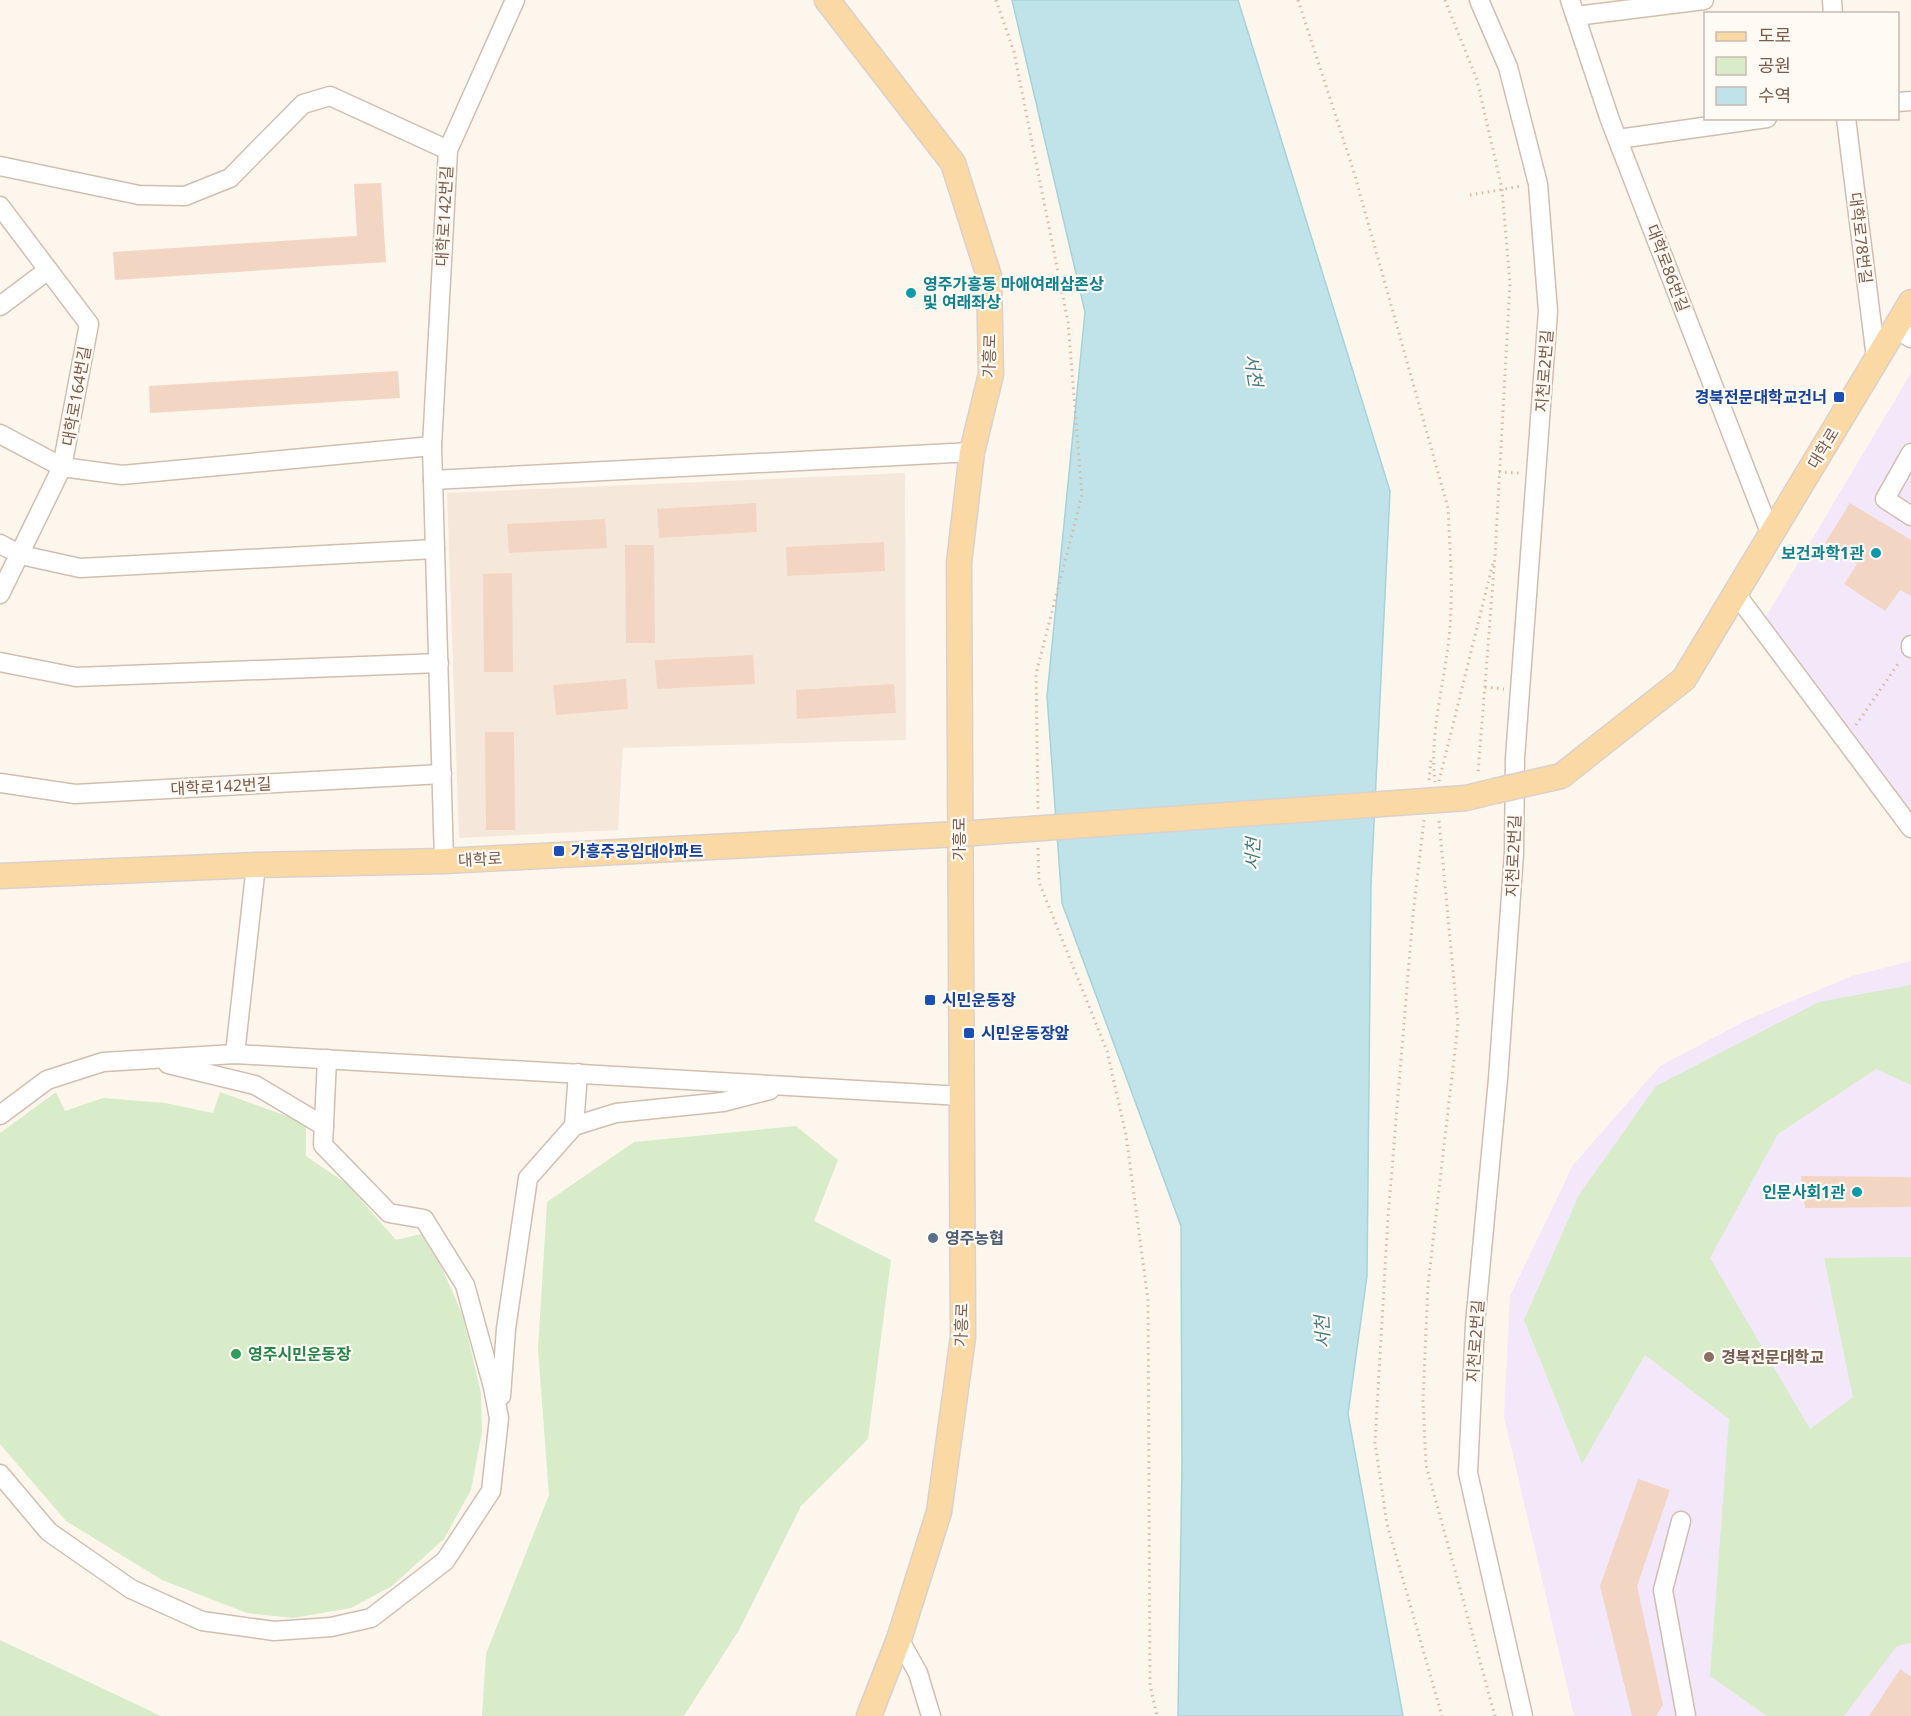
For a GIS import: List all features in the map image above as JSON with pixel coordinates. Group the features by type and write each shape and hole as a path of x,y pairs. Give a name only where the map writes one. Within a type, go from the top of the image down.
{"main road":[{"name":"가흥로","path":"826,0 953,163 989,276 991,374 972,452 959,563 963,1337 939,1512 899,1639 869,1716"},
{"name":"대학로","path":"0,876 256,865 444,861 959,834 1479,795 1561,776 1684,680 1876,358 1903,333 1911,302"}],"street":[{"name":"대학로142번길","path":"444,861 432,446 448,150 515,0"},
{"name":"지천로2번길","path":"1479,0 1508,67 1538,184 1548,311 1515,758 1514,853 1498,1079 1475,1324 1468,1473 1523,1716"},
{"path":"1573,8 1704,0"},
{"name":"대학로86번길","path":"1573,8 1618,139 1771,535"},
{"path":"0,166 139,195 185,196 230,178 303,104 330,96 448,150"},
{"path":"1618,139 1753,120"},
{"name":"대학로78번길","path":"1846,120 1876,358"},
{"path":"0,206 48,270 0,306"},
{"name":"대학로164번길","path":"0,594 63,467 88,324 48,270"},
{"name":"대학로164번길","path":"0,434 63,467"},
{"path":"63,467 122,475 432,446"},
{"path":"433,480 972,452"},
{"path":"1911,453 1885,499 1911,516"},
{"path":"0,544 21,555 81,568 435,549"},
{"path":"1736,594 1911,828"},
{"path":"0,662 76,677 439,663"},
{"name":"대학로142번길","path":"0,783 75,794 442,774"},
{"path":"235,1054 256,865"},
{"path":"0,1115 47,1080 103,1062 235,1054 961,1096"},
{"path":"150,1059 255,1086 324,1126"},
{"path":"327,1059 322,1145 390,1213 424,1219 465,1285 499,1418"},
{"path":"574,1126 578,1073"},
{"path":"0,1473 49,1532 141,1593 202,1621 274,1631 330,1627 370,1618 446,1561 490,1491 506,1329 528,1178 574,1126 616,1113 723,1102 785,1086"},
{"path":"1681,1521 1663,1590 1686,1716"},
{"path":"899,1639 918,1673 931,1716"}],"path":[{"path":"996,0 1014,52 1068,322 1082,495 1036,674 1038,813"},
{"path":"1298,0 1353,169 1448,508 1451,566 1450,628 1428,789"},
{"path":"1445,0 1477,80 1502,189 1510,284 1479,795"},
{"path":"1470,195 1502,189"},
{"path":"1432,755 1437,784 1470,646 1495,556"},
{"path":"1845,740 1911,647"},
{"path":"1425,812 1413,914 1390,1194 1375,1443 1387,1524 1442,1716"},
{"path":"1439,816 1458,1024 1428,1285 1423,1399 1426,1465 1495,1716"},
{"path":"1038,847 1039,882 1107,1051 1126,1135 1148,1300 1150,1685 1157,1716"}],"shaded area":[{"path":"1911,373 1911,818 1764,620"},
{"path":"905,473 906,740 623,748 618,830 459,838 447,493"},
{"name":"경북전문대학교","path":"1911,961 1911,1716 1574,1716 1504,1417 1510,1296 1573,1165 1660,1066 1747,1020 1852,976"}],"green space":[{"path":"1911,985 1911,1085 1876,1069 1778,1134 1710,1258 1810,1429 1853,1397 1824,1258 1911,1257 1911,1643 1897,1646 1844,1716 1767,1716 1710,1676 1729,1419 1645,1355 1582,1464 1524,1320 1579,1195 1656,1086 1819,1002"},
{"name":"영주시민운동장","path":"56,1092 65,1111 103,1098 165,1103 213,1113 220,1092 306,1123 306,1156 347,1184 396,1240 421,1234 442,1268 463,1316 481,1393 482,1432 471,1490 444,1539 392,1586 351,1608 293,1618 247,1613 162,1580 66,1521 0,1444 0,1133"},
{"path":"796,1126 838,1160 814,1221 891,1260 868,1439 801,1506 739,1630 684,1716 482,1716 486,1654 549,1495 538,1349 547,1202 634,1142"},
{"path":"0,1640 161,1716 0,1716"}],"water":[{"name":"서천","path":"1012,0 1238,0 1390,491 1371,885 1367,1276 1348,1414 1403,1716 1178,1716 1182,1465 1181,1226 1062,903 1047,696 1085,312"}],"building":[{"path":"381,183 386,262 115,280 113,252 357,236 354,184"},
{"path":"398,371 400,398 150,413 149,386"},
{"path":"756,503 757,532 659,538 657,509"},
{"name":"보건과학1관","path":"1850,503 1911,540 1911,596 1900,590 1885,611 1844,584 1857,564 1825,543"},
{"path":"605,519 607,548 509,553 507,524"},
{"path":"884,542 885,571 787,576 786,547"},
{"path":"625,545 654,545 655,643 626,643"},
{"path":"512,573 513,672 484,672 483,574"},
{"path":"753,655 755,684 657,689 655,660"},
{"path":"626,679 628,709 556,715 553,685"},
{"path":"894,684 896,713 797,719 796,690"},
{"path":"485,732 514,732 515,830 486,830"},
{"name":"인문사회1관","path":"1801,1176 1911,1177 1911,1207 1805,1208"},
{"path":"1638,1479 1670,1490 1637,1586 1663,1705 1656,1716 1632,1716 1600,1586"},
{"path":"1900,1669 1911,1677 1911,1716 1869,1716"}],"place":[{"name":"영주가흥동 마애여래삼존상 및 여래좌상","path":"911,293"},
{"name":"경북전문대학교건너","path":"1839,397"},
{"name":"보건과학1관","path":"1876,553"},
{"name":"가흥주공임대아파트","path":"559,851"},
{"name":"시민운동장","path":"930,1000"},
{"name":"시민운동장앞","path":"969,1033"},
{"name":"인문사회1관","path":"1857,1192"},
{"name":"영주농협","path":"933,1238"},
{"name":"영주시민운동장","path":"236,1354"},
{"name":"경북전문대학교","path":"1709,1357"}]}
